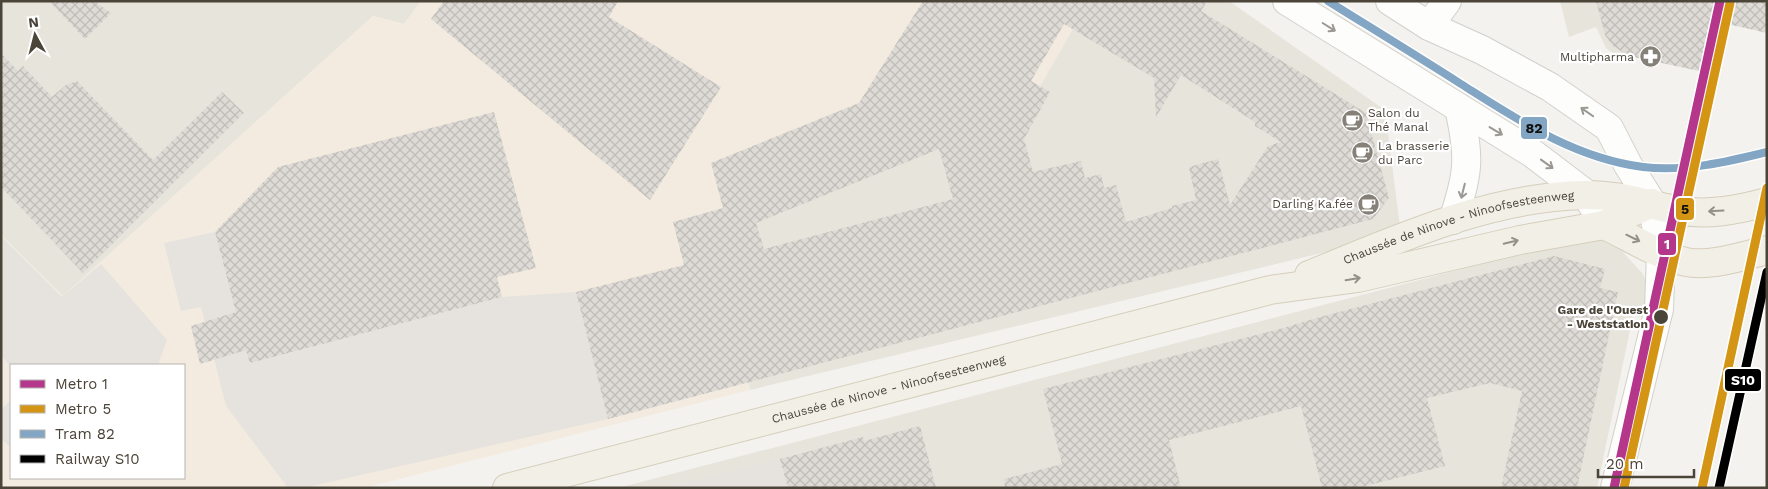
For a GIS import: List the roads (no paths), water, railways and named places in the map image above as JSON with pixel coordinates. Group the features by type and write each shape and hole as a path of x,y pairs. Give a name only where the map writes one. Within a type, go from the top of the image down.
{"main road":[{"name":"Chaussée de Ninove - Ninoofsesteenweg","path":"507,488 1270,290 1453,220 1549,196 1586,194 1612,196 1652,202 1676,210 1699,212 1737,210 1767,202"},
{"name":"Chaussée de Ninove - Ninoofsesteenweg","path":"1270,290 1358,278 1520,240 1604,224 1652,202"},
{"path":"1604,224 1661,253 1687,262 1712,261 1767,250"}],"street":[{"path":"1287,1 1532,153 1586,194 1604,224"},
{"path":"1390,1 1430,26 1482,50 1550,87 1609,128 1628,165 1652,202 1661,253 1659,309 1616,488"},
{"path":"1430,26 1447,1"},
{"path":"1453,220 1463,192 1467,168 1466,138 1459,108"}],"metro line":[{"name":"1","path":"1614,488 1720,1"},
{"name":"5","path":"1624,488 1730,3"},
{"name":"5","path":"1702,488 1767,188"}],"tram line":[{"name":"82","path":"1328,1 1525,124 1593,155 1643,167 1674,168 1721,162 1767,152"}],"rail line":[{"name":"S10","path":"1719,488 1767,272"}],"place":[{"name":"Multipharma","path":"1650,57"},
{"name":"Salon du Thé Manal","path":"1352,120"},
{"name":"La brasserie du Parc","path":"1362,153"},
{"name":"Darling Ka.fée","path":"1369,204"},
{"name":"Gare de l'Ouest - Weststation","path":"1661,317"}]}
